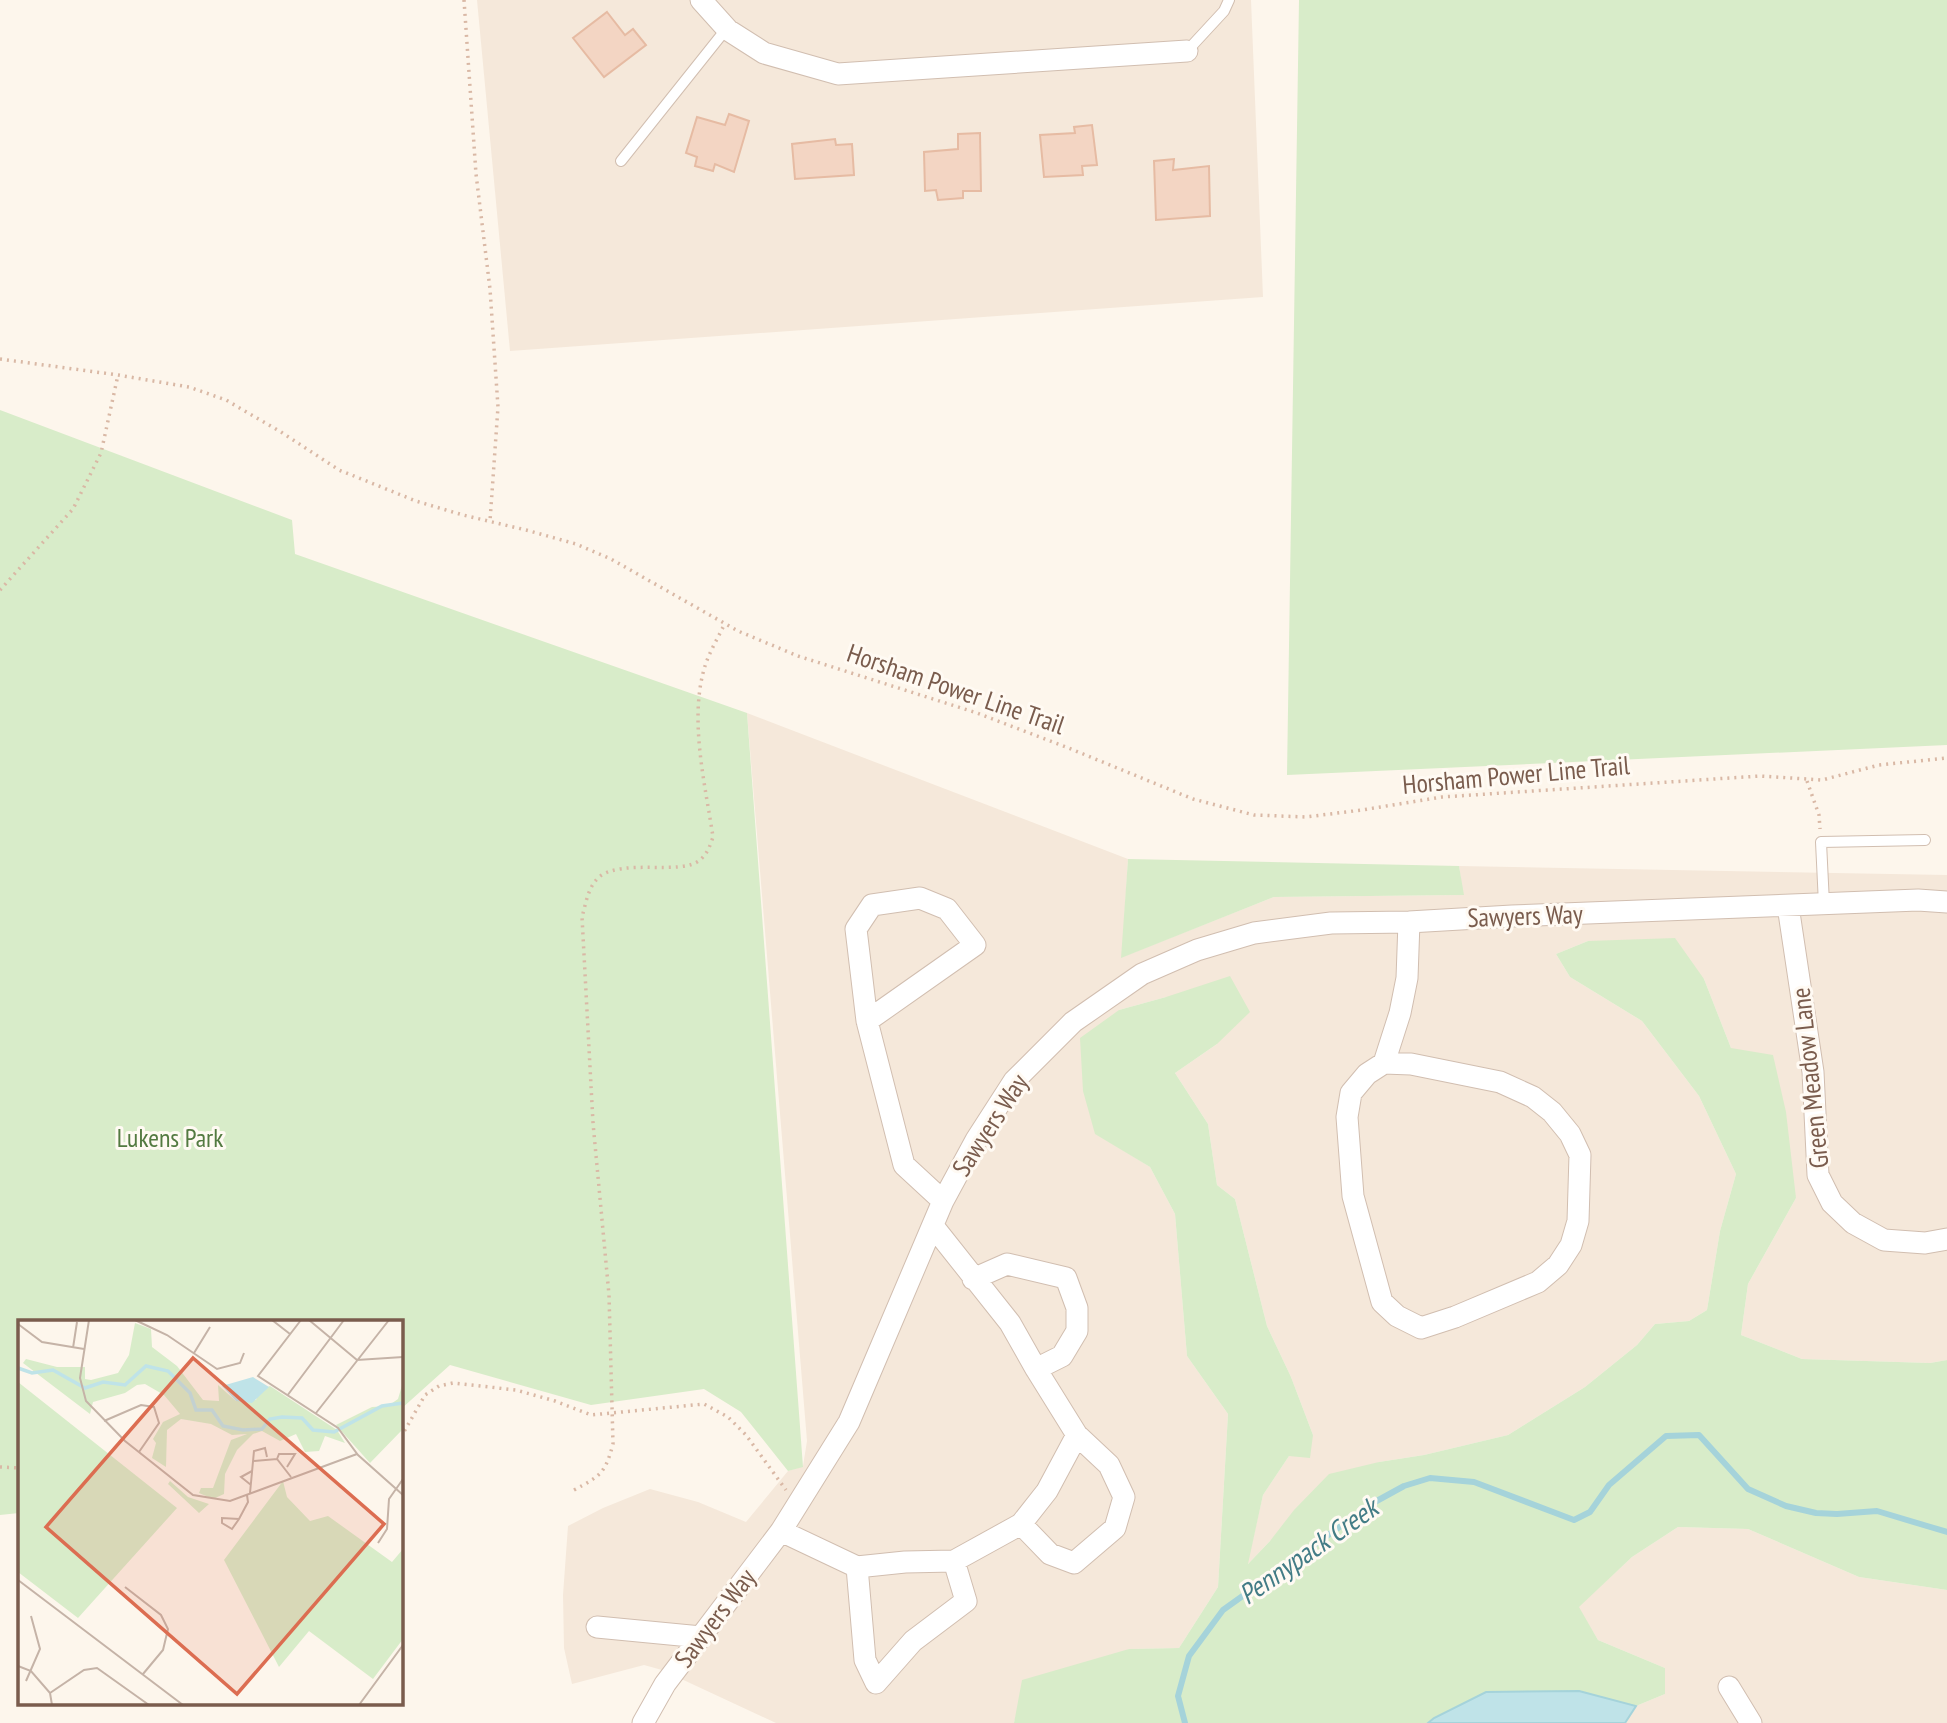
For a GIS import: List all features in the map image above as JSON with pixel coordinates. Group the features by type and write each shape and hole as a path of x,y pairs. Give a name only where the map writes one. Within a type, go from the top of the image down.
{"street":[{"path":"701,0 727,28 764,53 838,74 1187,51"},
{"path":"867,1021 975,945 947,909 920,898 872,905 856,929 867,1021 904,1165 943,1201"},
{"name":"Sawyers Way","path":"643,1723 665,1684 781,1531 849,1422 943,1201 976,1140 1014,1081 1073,1022 1142,974 1197,950 1254,933 1331,923 1918,900 1947,902"},
{"name":"Green Meadow Lane","path":"1788,906 1813,1072 1818,1175 1832,1203 1853,1223 1884,1240 1925,1243 1947,1239"},
{"path":"1384,1063 1411,1064 1500,1082 1533,1097 1552,1112 1570,1134 1580,1155 1578,1221 1571,1245 1559,1265 1538,1282 1455,1317 1421,1328 1398,1316 1382,1302 1353,1196 1347,1117 1351,1093 1367,1074 1384,1063 1407,978 1409,922"},
{"path":"933,1226 1010,1323 1077,1434 1109,1465 1124,1497 1115,1528 1074,1563 1050,1554 1021,1524"},
{"path":"974,1279 1007,1264 1066,1278 1077,1308 1077,1331 1062,1356 1036,1369"},
{"path":"781,1531 857,1567 954,1561 1021,1524 1047,1491 1077,1434"},
{"path":"857,1567 865,1660 876,1683 913,1641 966,1601 954,1561"},
{"path":"597,1628 701,1637"},
{"path":"1729,1687 1751,1723"}],"lane":[{"path":"1187,51 1230,0"},
{"path":"621,161 727,28"},
{"path":"1824,904 1821,842 1924,840"}],"path":[{"path":"464,0 476,174 490,289 498,407 490,521"},
{"name":"Horsham Power Line Trail","path":"0,359 189,387 226,400 339,470 416,501 576,544 611,559 738,631 798,656 977,713 1193,799 1254,815 1306,817 1441,797 1760,776 1822,780 1879,765 1947,758"},
{"path":"0,590 74,509 101,453 118,375"},
{"path":"574,1490 598,1476 608,1462 613,1444 609,1295 593,1123 582,917 593,884 601,876 628,868 688,866 699,862 707,852 713,837 698,723 700,688 706,662 725,623"},
{"path":"1807,781 1819,815 1821,842"},
{"path":"402,1435 425,1395 439,1386 453,1383 516,1390 590,1415 704,1404 728,1417 746,1436 797,1506"},
{"path":"0,1467 18,1468"}],"shaded area":[{"path":"477,0 1251,0 1263,297 510,351"},
{"path":"747,713 1128,859 1122,957 1274,897 1463,895 1459,866 1947,875 1947,1360 1930,1363 1802,1359 1741,1335 1748,1284 1796,1198 1704,979 1588,941 1556,954 1570,977 1642,1021 1699,1096 1736,1174 1720,1231 1707,1310 1689,1321 1655,1324 1637,1345 1585,1387 1508,1435 1424,1455 1379,1462 1270,1541 1247,1565 1263,1495 1289,1456 1313,1435 1291,1377 1267,1326 1235,1199 1217,1185 1208,1124 1175,1073 1217,1044 1166,997 1119,1010 1095,1133 1150,1167 1175,1214 1187,1356 1228,1414 1218,1587 1179,1648 1129,1649 1016,1715 1014,1723 776,1723 662,1670 644,1665 572,1684 564,1648 563,1595 568,1526 650,1489 698,1502 746,1522 788,1471 803,1466 807,1441"},
{"path":"1678,1527 1748,1529 1859,1577 1947,1590 1947,1723 1625,1723 1636,1706 1665,1694 1665,1668 1598,1640 1578,1607 1632,1557"}],"green space":[{"path":"1299,0 1947,0 1947,745 1287,775"},
{"name":"Lukens Park","path":"0,410 292,520 295,554 747,713 803,1467 788,1471 741,1412 704,1389 591,1405 450,1365 402,1408 402,1320 18,1320 18,1513 0,1515"},
{"path":"1128,859 1459,866 1464,895 1274,897 1121,958"},
{"path":"1675,938 1704,979 1731,1048 1773,1055 1786,1112 1796,1198 1748,1284 1741,1335 1802,1359 1930,1363 1947,1360 1947,1590 1859,1577 1748,1529 1678,1527 1632,1557 1579,1607 1598,1640 1665,1668 1665,1694 1636,1706 1579,1691 1486,1692 1428,1723 1014,1723 1022,1680 1129,1649 1179,1648 1218,1587 1228,1414 1187,1356 1175,1214 1150,1167 1095,1134 1083,1091 1080,1038 1119,1010 1230,976 1250,1012 1217,1044 1175,1073 1208,1124 1217,1185 1235,1199 1267,1326 1291,1377 1313,1435 1310,1458 1289,1456 1263,1495 1248,1564 1329,1474 1508,1435 1585,1387 1637,1345 1655,1324 1689,1321 1707,1310 1720,1231 1736,1174 1699,1096 1642,1021 1570,977 1556,954 1588,941"}],"water":[{"path":"1579,1691 1636,1706 1625,1723 1428,1723 1486,1692"}],"building":[{"path":"607,12 625,35 633,29 646,45 604,77 573,38"},
{"path":"729,114 749,121 734,172 715,164 713,171 695,166 697,157 686,153 697,117 725,125"},
{"path":"1092,125 1097,165 1082,166 1083,175 1044,177 1040,135 1075,133 1074,127"},
{"path":"980,133 981,191 963,191 963,198 938,200 936,190 925,191 924,152 958,149 958,134"},
{"path":"835,139 836,145 852,144 854,175 795,179 792,144"},
{"path":"1174,159 1173,170 1209,166 1210,216 1156,220 1154,161"}],"waterway":[{"name":"Pennypack Creek","path":"1185,1723 1178,1696 1189,1656 1223,1610 1373,1503 1404,1486 1430,1478 1474,1482 1574,1520 1590,1512 1609,1485 1666,1436 1699,1435 1748,1489 1786,1506 1816,1513 1877,1511 1947,1532"}]}
